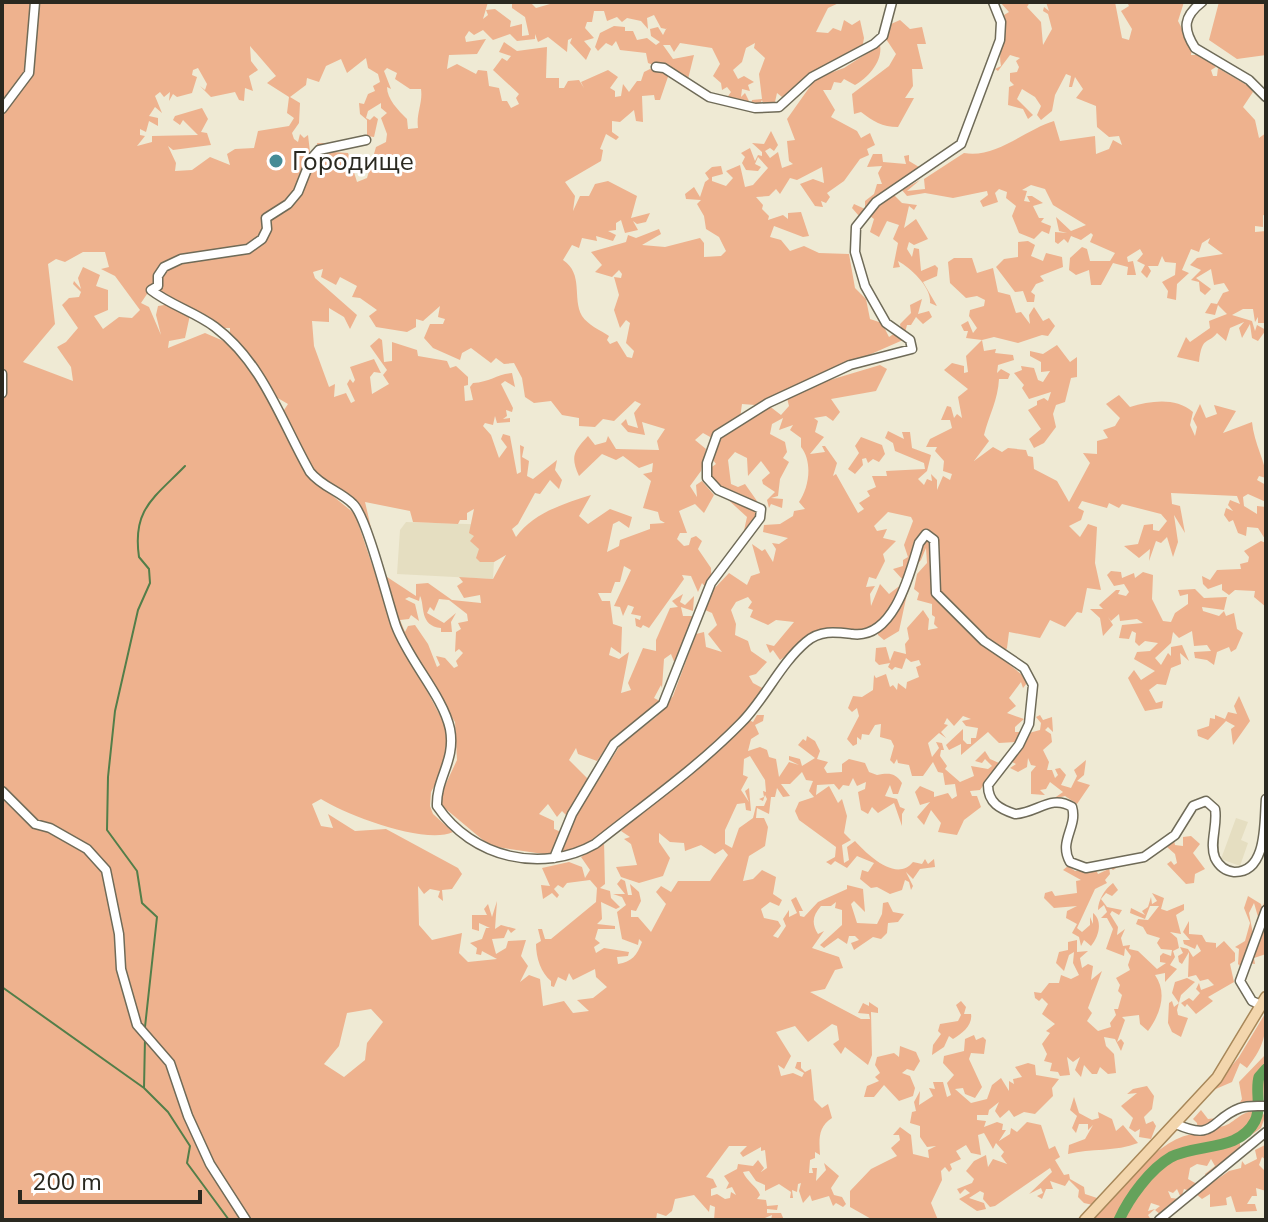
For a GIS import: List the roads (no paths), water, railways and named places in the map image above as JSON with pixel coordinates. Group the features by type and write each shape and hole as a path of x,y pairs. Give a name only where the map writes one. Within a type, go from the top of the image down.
{"main road":[{"path":"1085,1220 1176,1124 1233,1056 1264,1001"}],"street":[{"path":"2,109 29,73 35,2"},
{"path":"656,67 664,68 709,97 755,108 779,107 812,77 874,44 883,36 892,2"},
{"path":"554,858 572,814 614,744 663,704 711,583 760,518 761,509 718,490 707,478 707,463 717,435 768,403 850,365 874,357 901,355 912,349 910,340 878,314 865,286 855,252 856,227 876,202 961,144 1000,40 1001,22 993,2"},
{"path":"1202,2 1186,21 1190,41 1195,48 1249,80 1266,97"},
{"path":"366,140 319,150 311,159 298,192 288,204 266,218 267,229 257,243 248,249 170,263 158,276 158,286 151,290 217,328 250,360 310,472 318,482 354,505 404,645 441,705 450,729 449,767 437,791 437,806 488,849 519,858 554,858 574,855 595,844 720,744 743,721 808,640 832,631 866,633 882,623 901,595 919,543 926,534 934,540 936,593 984,641 1024,668 1033,685 1029,724 1019,745 988,785 989,796 997,806 1015,814 1054,801 1072,807 1073,822 1065,841 1066,855 1070,862 1086,868 1144,857 1175,835 1193,806 1206,801 1215,809 1217,821 1213,853 1221,867 1235,872 1249,867 1256,859 1262,843 1266,799"},
{"path":"2,374 2,393"},
{"path":"2,791 35,824 50,828 87,849 106,870 119,934 121,969 137,1025 170,1063 188,1116 210,1164 246,1220"},
{"path":"1264,1001 1252,1001 1240,981 1266,910"},
{"path":"1176,1124 1192,1131 1206,1132 1237,1108 1266,1106"},
{"path":"1161,1219 1266,1132"}],"waterway":[{"path":"145,1027 157,917 142,903 137,871 107,830 108,777 115,711 138,610 150,583 149,569 139,557 139,527 155,496 185,466"},
{"path":"2,987 144,1088 168,1112 190,1146 187,1163 229,1220"},
{"path":"144,1088 145,1038"},
{"path":"1119,1220 1141,1185 1163,1162 1182,1153 1229,1142 1248,1131 1257,1116 1259,1077 1266,1069"}],"place":[{"name":"Городище","path":"276,161"}]}
